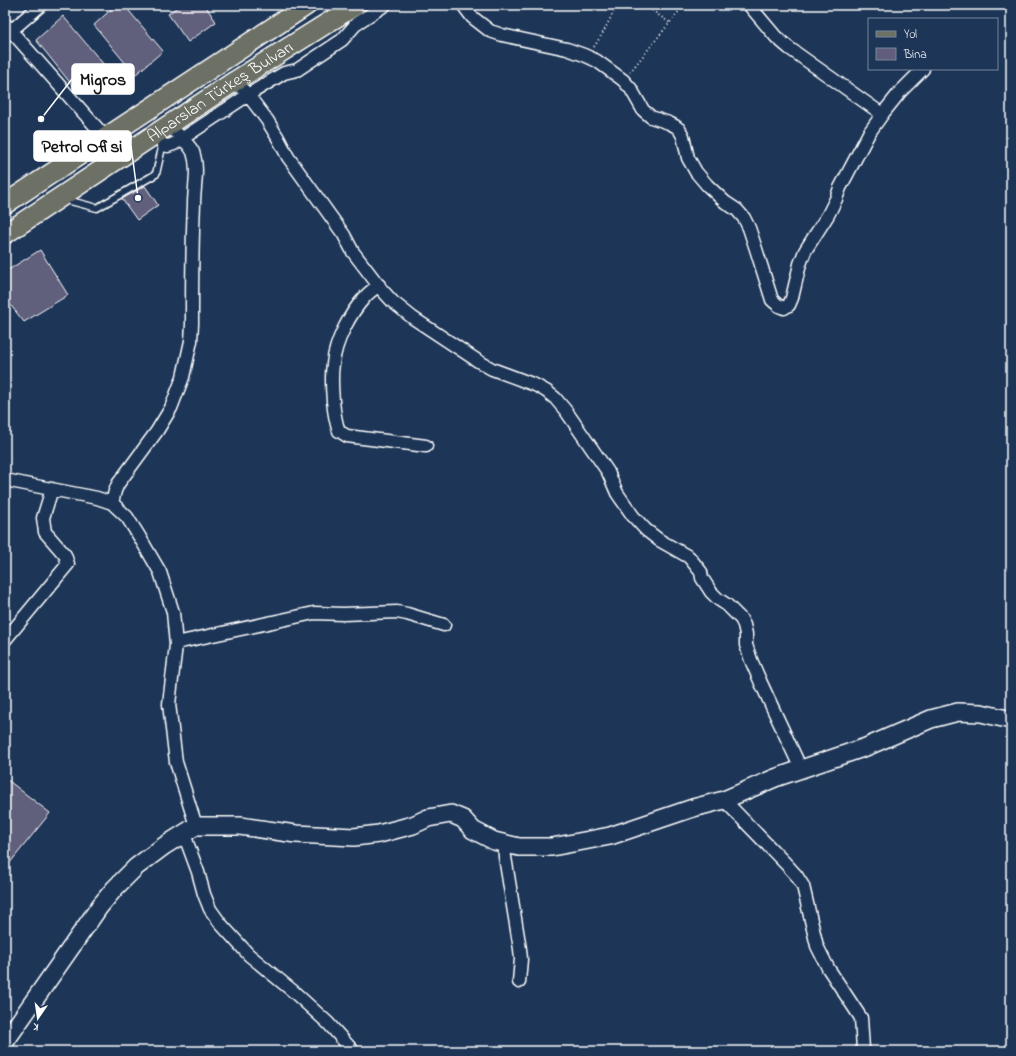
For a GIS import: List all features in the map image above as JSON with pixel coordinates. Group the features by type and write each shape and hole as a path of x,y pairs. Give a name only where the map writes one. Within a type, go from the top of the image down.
{"main road":[{"name":"Alparslan Türkeş Bulvarı","path":"5,204 307,5"},
{"name":"Alparslan Türkeş Bulvarı","path":"5,234 58,198 165,132 235,81 356,5"}],"street":[{"path":"41,5 7,30 105,138"},
{"path":"165,132 168,146 174,144 284,73 297,70 342,40 357,24 386,5"},
{"path":"462,5 472,17 490,31 567,49 597,61 623,80 630,88 643,110 651,117 669,123 679,129 688,158 696,172 707,185 725,202 737,210 744,218 749,228 772,300 784,308 789,305 792,298 800,264 805,251 828,215 836,200 840,188 869,133 900,92 922,70"},
{"path":"749,5 776,37 789,48 882,114"},
{"path":"235,81 267,120 288,157 331,216 353,252 392,302 478,362 492,369 536,385 555,398 566,411 608,472 618,493 633,516 646,530 659,540 689,557 701,572 702,578 711,592 741,618 746,634 746,645 751,660 801,769"},
{"path":"112,503 118,484 157,431 171,408 183,377 191,341 196,175 195,162 192,152 182,139 165,132"},
{"path":"379,285 365,296 354,310 337,348 333,363 332,387 335,422 339,431 347,436 426,446"},
{"path":"5,480 97,498 112,503 127,517 139,536 160,572 173,612 176,643 169,704 176,762 198,872 210,909 220,923 249,955 294,992 328,1023 353,1051"},
{"path":"5,640 68,564 65,555 45,532 43,518 52,489"},
{"path":"176,643 314,613 349,614 397,612 444,625"},
{"path":"5,1042 100,906 115,888 136,867 164,846 190,830 240,826 296,834 354,837 379,834 413,825 428,818 451,814 463,818 473,830 494,841 519,846 552,847 610,836 693,808 724,800 775,778 866,747 931,719 958,712 981,713 1011,720"},
{"path":"724,800 785,863 796,875 803,886 817,946 828,968 861,1018 864,1051"},
{"path":"504,844 520,949 521,959 519,982"}],"lane":[{"path":"58,198 98,208 156,174 165,132"}],"path":[{"path":"587,56 604,31 617,5"},
{"path":"646,5 670,23"},
{"path":"623,80 684,5"}],"building":[{"path":"116,5 124,5 163,51 135,75 94,25"},
{"path":"180,5 205,5 216,22 188,42 168,14"},
{"path":"63,16 105,66 76,90 36,40"},
{"path":"145,186 158,205 137,220 122,199"},
{"path":"40,250 68,295 24,322 5,298 5,272"},
{"path":"5,778 50,813 5,869"}],"place":[{"name":"Migros","path":"41,119"},
{"name":"Petrol Ofisi","path":"138,198"}]}
